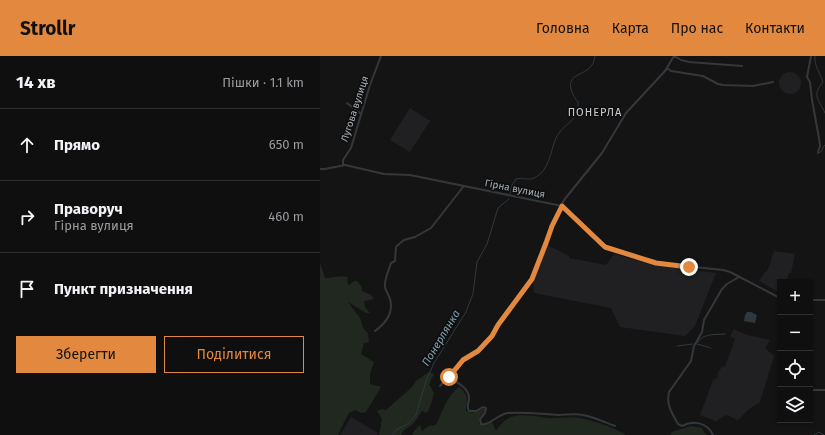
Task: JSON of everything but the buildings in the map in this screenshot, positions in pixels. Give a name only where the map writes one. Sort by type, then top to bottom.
[{"type":"street","name":"Лугова вулиця","points":[[342,165],[343,160],[351,148],[370,85],[381,56]]},
{"type":"street","points":[[440,386],[463,360],[478,351],[492,336],[498,325],[529,284],[564,200],[602,152],[626,113],[646,93],[667,68],[674,56],[689,62],[742,66]]},
{"type":"street","points":[[811,56],[807,77],[810,82],[819,138],[820,146],[818,152]]},
{"type":"street","points":[[667,68],[671,71],[703,76],[720,85],[753,86],[773,82]]},
{"type":"street","points":[[347,103],[361,113]]},
{"type":"street","name":"Гірна вулиця","points":[[320,169],[342,165],[380,174],[410,175],[562,206]]},
{"type":"street","points":[[375,331],[384,324],[390,315],[392,306],[385,283],[391,263],[394,261],[398,244],[431,228],[464,187]]},
{"type":"street","points":[[562,206],[607,248],[656,263],[723,270],[730,272],[777,296]]},
{"type":"street","points":[[712,435],[708,428],[702,424],[690,422],[682,426],[678,424],[675,416],[670,411],[668,403],[669,392],[691,361],[694,346],[702,332],[704,320],[722,289],[727,284],[739,277]]},
{"type":"street","points":[[813,300],[825,300]]},
{"type":"street","points":[[449,377],[466,390],[468,394],[467,408],[469,411],[476,411],[483,407],[486,408],[480,419],[481,424],[483,425],[486,425],[495,418],[504,414],[534,413],[556,415],[579,414],[598,419],[615,426]]},
{"type":"street","points":[[811,387],[813,390],[825,390]]},
{"type":"shaded area","points":[[786,72],[794,72],[801,79],[801,87],[794,94],[786,94],[779,87],[779,79]]},
{"type":"shaded area","points":[[410,108],[430,121],[410,152],[390,140]]},
{"type":"shaded area","points":[[547,245],[569,256],[569,258],[606,265],[614,254],[654,265],[716,273],[695,326],[685,336],[620,327],[611,308],[534,293],[533,278]]},
{"type":"shaded area","points":[[774,251],[795,254],[791,273],[789,273],[787,279],[777,279],[777,291],[759,281],[767,271],[771,263],[770,262]]},
{"type":"shaded area","points":[[320,263],[325,278],[342,276],[348,277],[347,282],[349,285],[354,281],[357,281],[361,286],[362,291],[371,295],[374,299],[364,301],[365,307],[370,313],[366,313],[348,302],[360,318],[363,328],[368,333],[369,342],[364,343],[361,354],[374,362],[370,374],[370,384],[381,387],[366,412],[361,413],[355,410],[349,413],[338,435],[320,435]]},
{"type":"shaded area","points":[[747,312],[757,315],[755,323],[744,321]]},
{"type":"shaded area","points":[[734,329],[747,335],[770,340],[765,348],[774,356],[760,402],[749,409],[738,420],[726,415],[717,422],[700,415],[713,380],[717,378],[718,372],[723,366],[725,367],[735,339],[730,336]]},
{"type":"shaded area","points":[[429,372],[434,374],[429,384],[434,393],[427,413],[422,411],[414,423],[403,431],[401,435],[379,435],[382,419],[377,411],[382,409],[386,410],[412,387],[416,381]]},
{"type":"shaded area","points":[[459,387],[467,398],[466,411],[472,413],[484,408],[485,410],[479,418],[479,423],[486,426],[492,422],[496,431],[502,423],[509,418],[525,415],[548,418],[575,417],[597,422],[626,435],[412,435],[420,425],[422,431],[437,423],[448,399]]},
{"type":"shaded area","points":[[351,417],[378,433],[377,435],[340,435]]},
{"type":"shaded area","points":[[691,426],[702,428],[706,435],[670,435],[672,432]]},
{"type":"waterway","name":"Понерлянка","points":[[510,194],[511,187],[516,179],[534,178],[539,175],[546,166],[556,138],[574,118],[578,108],[578,102],[571,89],[571,82],[576,76],[590,67],[595,56]]},
{"type":"waterway","points":[[815,56],[816,66],[823,82],[817,91],[817,98],[825,113]]},
{"type":"waterway","points":[[817,154],[822,151],[825,145]]},
{"type":"waterway","name":"Понерлянка","points":[[392,435],[396,430],[409,423],[416,415],[426,381],[434,363],[466,312],[473,294],[477,262],[487,244],[498,208],[509,199]]},
{"type":"waterway","points":[[697,343],[706,336],[725,334]]},
{"type":"waterway","points":[[677,346],[693,344]]},
{"type":"waterway","points":[[697,344],[711,348]]},
{"type":"waterway","points":[[814,435],[819,432],[824,435]]},
{"type":"district","name":"ПОНЕРЛА","points":[[595,112]]},
{"type":"route","points":[[449,377],[463,360],[478,351],[492,336],[504,316],[532,279],[549,233],[562,206],[605,247],[656,263],[689,267]]}]
